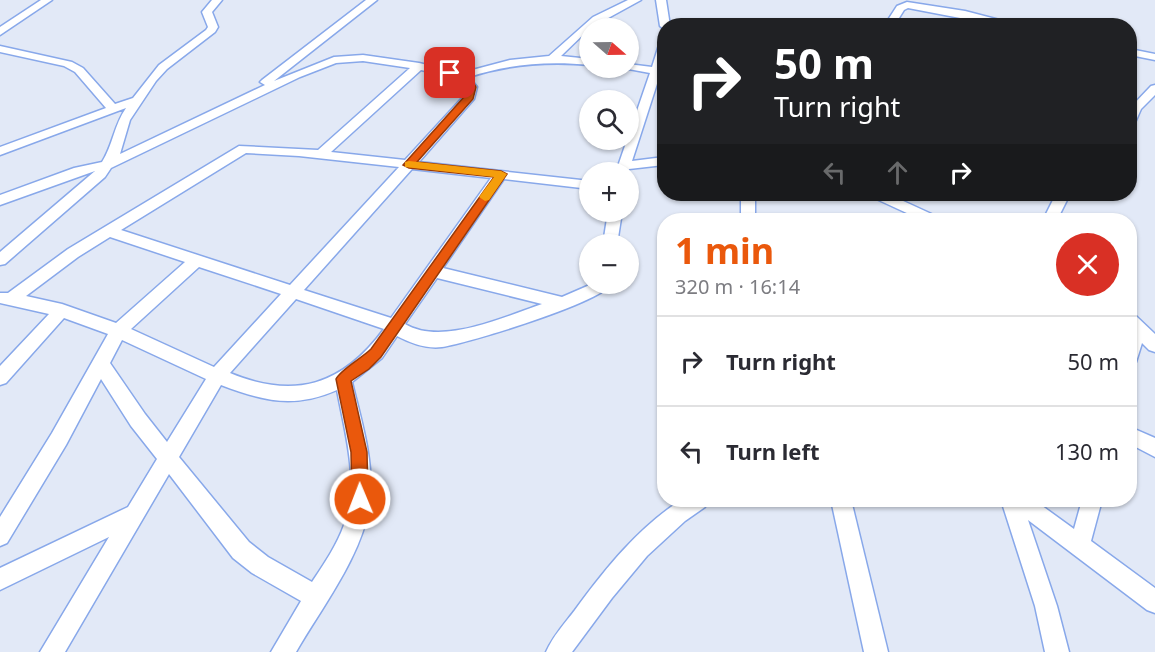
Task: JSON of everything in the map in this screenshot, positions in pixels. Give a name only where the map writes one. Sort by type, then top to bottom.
[{"type":"street","points":[[0,32],[47,0]]},
{"type":"street","points":[[0,260],[86,187],[109,164],[115,152],[120,131],[135,101],[163,67],[210,32],[213,27],[207,12],[217,0]]},
{"type":"street","points":[[240,102],[372,0]]},
{"type":"street","points":[[553,58],[597,19],[636,0]]},
{"type":"street","points":[[661,0],[664,18]]},
{"type":"street","points":[[894,18],[900,8],[907,5],[983,18]]},
{"type":"street","points":[[0,49],[68,64],[79,70],[113,109]]},
{"type":"street","points":[[1137,53],[1155,57]]},
{"type":"street","points":[[0,200],[56,178],[109,164],[315,66],[334,60],[363,58],[419,66],[462,76],[502,63],[553,58],[579,61]]},
{"type":"street","points":[[321,154],[419,66]]},
{"type":"street","points":[[626,162],[656,71],[639,69]]},
{"type":"street","points":[[52,652],[218,375],[468,99],[471,87],[462,76]]},
{"type":"street","points":[[1137,107],[1155,88]]},
{"type":"street","points":[[0,151],[135,101]]},
{"type":"street","points":[[5,298],[108,231],[244,149],[321,154],[579,184]]},
{"type":"street","points":[[639,166],[657,162]]},
{"type":"street","points":[[5,298],[62,310],[118,331],[261,392],[292,395],[318,390],[343,379],[364,365],[376,353],[501,174]]},
{"type":"street","points":[[892,201],[918,213]]},
{"type":"street","points":[[108,231],[395,326],[408,335],[424,339],[442,340],[510,321],[587,294]]},
{"type":"street","points":[[0,536],[118,331],[196,261]]},
{"type":"street","points":[[433,271],[563,303]]},
{"type":"street","points":[[0,378],[62,310]]},
{"type":"street","points":[[1137,328],[1155,345]]},
{"type":"street","points":[[101,364],[169,460],[241,550],[260,565],[315,596]]},
{"type":"street","points":[[283,652],[342,554],[355,524],[360,499],[359,452],[343,379]]},
{"type":"street","points":[[1137,439],[1155,448]]},
{"type":"street","points":[[558,652],[603,590],[649,539],[689,507]]},
{"type":"street","points":[[843,507],[876,652]]},
{"type":"street","points":[[1013,507],[1046,606],[1057,652]]},
{"type":"street","points":[[1027,507],[1155,602]]},
{"type":"street","points":[[1079,546],[1090,507]]},
{"type":"street","points":[[0,579],[135,513]]},
{"type":"slow traffic","points":[[409,165],[501,174],[485,197]]},
{"type":"route","points":[[360,499],[359,452],[343,379],[364,365],[376,353],[501,174],[409,165],[468,99],[471,87],[468,81],[462,76],[450,73]]}]
